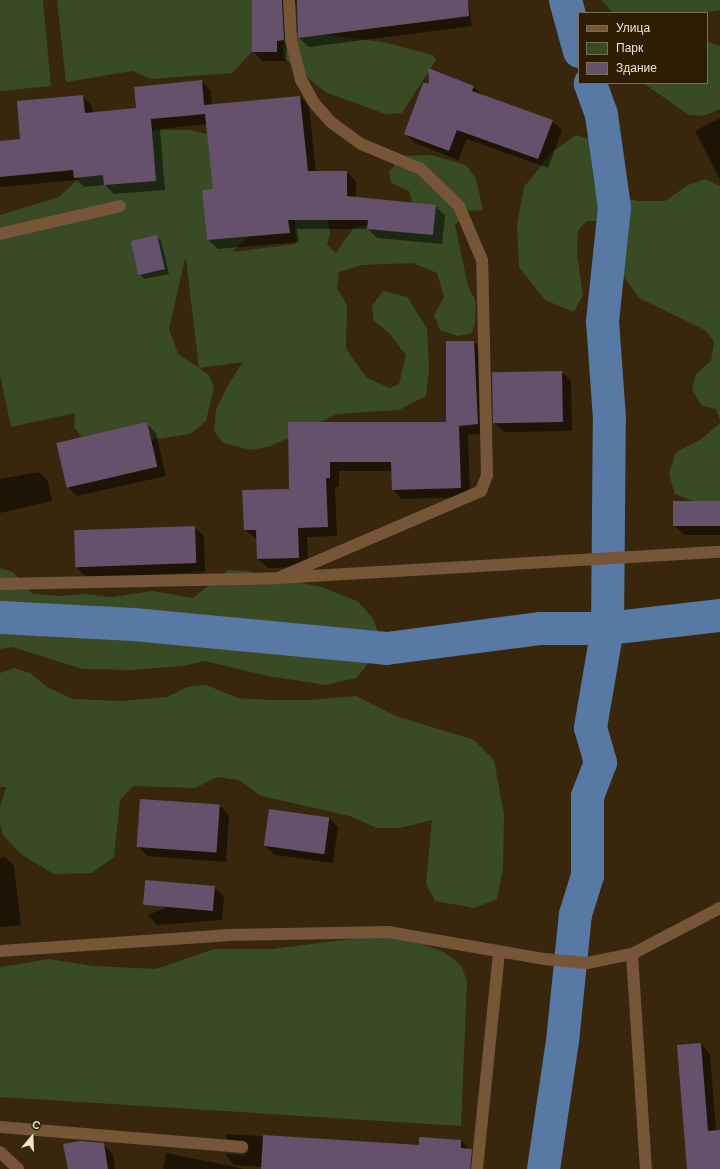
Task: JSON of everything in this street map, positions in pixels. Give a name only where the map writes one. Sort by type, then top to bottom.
[{"type":"street","points":[[278,578],[481,491],[487,474],[482,260],[459,206],[421,169],[361,144],[331,122],[314,103],[301,80],[291,40],[289,0]]},
{"type":"street","points":[[0,234],[120,206]]},
{"type":"street","points":[[0,584],[278,578],[590,560],[614,560],[720,552]]},
{"type":"street","points":[[0,951],[226,935],[388,932],[499,952],[544,959],[587,963],[632,954],[720,908]]},
{"type":"street","points":[[477,1169],[499,952]]},
{"type":"street","points":[[632,954],[646,1169]]},
{"type":"street","points":[[0,1127],[242,1146]]},
{"type":"street","points":[[0,1152],[18,1169]]},
{"type":"green space","points":[[0,0],[43,0],[51,86],[0,91]]},
{"type":"green space","points":[[57,0],[252,0],[252,52],[232,73],[151,79],[132,71],[66,82]]},
{"type":"green space","points":[[601,0],[720,0],[720,10],[706,12],[612,12]]},
{"type":"green space","points":[[301,32],[383,42],[433,55],[436,60],[402,113],[385,114],[325,92],[283,57],[284,39]]},
{"type":"green space","points":[[708,42],[720,46],[720,109],[703,116],[689,115],[644,84],[708,84]]},
{"type":"green space","points":[[155,130],[190,130],[282,152],[268,219],[232,252],[296,244],[295,212],[326,209],[330,234],[327,244],[336,253],[354,227],[400,222],[415,211],[409,191],[391,183],[389,172],[403,156],[431,155],[466,165],[476,179],[483,210],[468,211],[455,225],[468,286],[476,302],[475,323],[472,333],[457,336],[440,330],[434,315],[444,297],[437,273],[413,263],[362,265],[339,272],[337,288],[347,305],[346,349],[366,377],[389,388],[399,384],[406,355],[389,333],[374,321],[372,306],[383,291],[407,297],[427,328],[429,369],[426,396],[399,410],[337,414],[271,446],[251,450],[223,443],[214,431],[216,410],[228,385],[243,362],[199,368],[209,375],[214,387],[206,421],[191,434],[111,445],[87,444],[74,427],[75,413],[11,427],[0,375],[0,215],[59,197],[106,153]],"holes":[[[186,259],[199,368],[178,354],[169,329]]]},
{"type":"green space","points":[[576,135],[589,139],[594,185],[602,192],[638,201],[665,201],[688,185],[705,179],[720,186],[720,420],[716,409],[702,406],[692,390],[696,374],[711,361],[714,342],[705,330],[639,298],[620,271],[619,237],[603,221],[587,221],[578,230],[577,254],[583,295],[574,312],[545,300],[519,267],[517,224],[524,187],[552,152]]},
{"type":"green space","points":[[720,423],[720,513],[675,494],[669,474],[676,452],[700,440]]},
{"type":"green space","points":[[0,568],[13,572],[33,594],[61,596],[85,594],[111,597],[153,591],[193,598],[228,570],[245,571],[321,587],[357,601],[372,617],[380,636],[365,668],[356,678],[326,685],[268,676],[205,661],[183,666],[131,670],[83,669],[12,647],[0,649]]},
{"type":"green space","points":[[14,668],[30,673],[47,687],[73,699],[122,701],[167,697],[187,687],[206,685],[238,698],[311,700],[356,696],[396,716],[474,740],[494,760],[504,815],[503,868],[497,899],[474,908],[435,901],[426,884],[432,820],[400,828],[377,828],[350,816],[261,796],[239,780],[217,777],[195,788],[133,786],[120,800],[114,857],[92,873],[54,874],[22,855],[3,835],[0,824],[0,807],[6,787],[0,787],[0,673]]},
{"type":"green space","points":[[375,936],[416,942],[444,952],[461,965],[467,981],[461,1126],[0,1097],[0,967],[49,959],[94,966],[156,969],[214,949],[272,949]]},
{"type":"building","points":[[252,0],[282,0],[284,40],[277,41],[277,52],[252,52]]},
{"type":"building","points":[[297,0],[468,0],[469,16],[298,38]]},
{"type":"building","points":[[428,68],[474,86],[472,91],[553,120],[538,159],[457,130],[449,151],[404,134],[423,83],[429,83]]},
{"type":"building","points":[[202,80],[204,105],[300,96],[308,171],[347,171],[347,196],[436,205],[433,235],[367,229],[368,220],[288,220],[290,233],[207,240],[202,190],[213,189],[205,114],[151,119],[156,181],[104,185],[103,175],[74,178],[73,170],[0,177],[0,141],[20,139],[17,101],[83,95],[85,113],[136,108],[134,87]]},
{"type":"building","points":[[157,235],[165,269],[139,275],[131,241]]},
{"type":"building","points":[[446,341],[474,341],[478,424],[459,426],[461,488],[392,490],[391,462],[330,462],[330,478],[326,478],[328,527],[298,528],[299,558],[257,559],[256,530],[244,530],[242,490],[289,489],[288,422],[446,422]]},
{"type":"building","points":[[562,371],[563,422],[493,423],[492,372]]},
{"type":"building","points":[[147,422],[157,467],[67,488],[56,443]]},
{"type":"building","points":[[673,501],[720,501],[720,526],[673,526]]},
{"type":"building","points":[[195,526],[196,563],[75,567],[74,530]]},
{"type":"building","points":[[140,799],[220,805],[216,852],[137,847]]},
{"type":"building","points":[[269,809],[329,817],[324,854],[264,846]]},
{"type":"building","points":[[145,880],[215,886],[213,911],[143,905]]},
{"type":"building","points":[[701,1043],[708,1131],[720,1130],[720,1169],[687,1169],[677,1045]]},
{"type":"building","points":[[263,1135],[419,1145],[419,1137],[461,1140],[461,1148],[472,1149],[470,1169],[261,1169]]},
{"type":"building","points":[[80,1141],[104,1143],[108,1169],[68,1169],[63,1144]]},
{"type":"waterway","points":[[565,0],[578,47]]},
{"type":"waterway","points":[[543,1169],[562,1041],[575,914],[587,875],[587,796],[600,762],[590,727],[607,628],[609,418],[602,321],[614,207],[601,114],[590,84]]},
{"type":"waterway","points":[[0,617],[133,624],[386,648],[541,628],[607,628],[720,615]]}]
